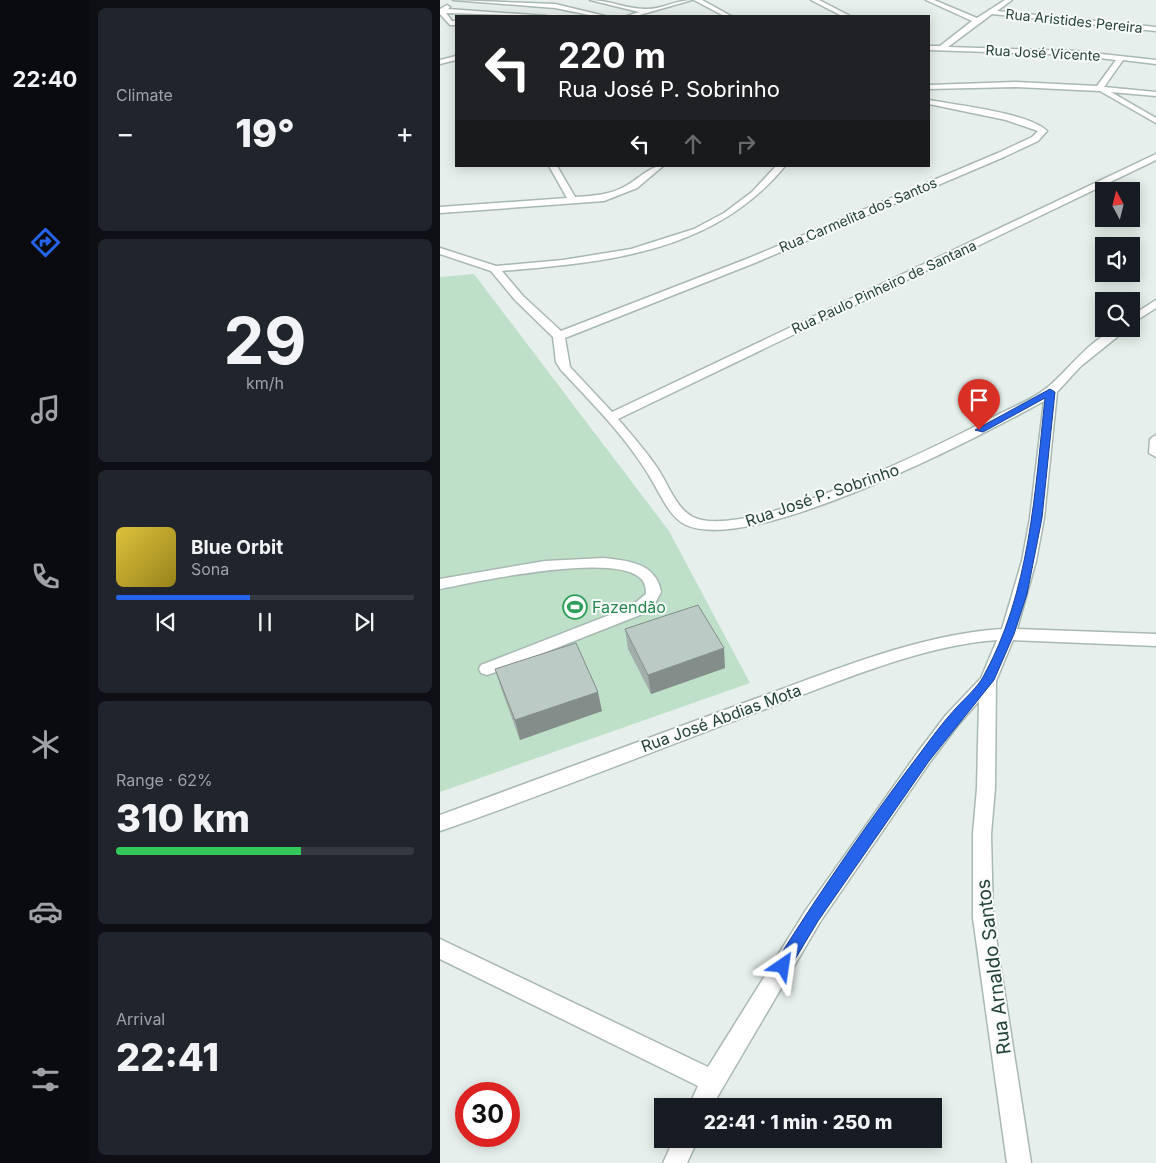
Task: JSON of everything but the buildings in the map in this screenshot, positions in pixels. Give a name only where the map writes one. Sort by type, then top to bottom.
[{"type":"street","points":[[441,11],[456,0],[555,6],[597,15]]},
{"type":"street","points":[[543,15],[562,0]]},
{"type":"street","points":[[593,0],[648,11]]},
{"type":"street","points":[[634,15],[689,0]]},
{"type":"street","points":[[697,0],[726,15]]},
{"type":"street","points":[[814,0],[845,15]]},
{"type":"street","points":[[929,0],[977,21]]},
{"type":"street","points":[[942,49],[977,21],[1009,0]]},
{"type":"street","points":[[441,11],[522,15]]},
{"type":"street","points":[[441,11],[450,23],[455,23]]},
{"type":"street","name":"Rua Aristides Pereira","points":[[993,12],[1156,29]]},
{"type":"street","name":"Rua José Vicente","points":[[930,48],[1074,53],[1156,62]]},
{"type":"street","points":[[440,62],[455,58]]},
{"type":"street","points":[[1100,87],[1121,58]]},
{"type":"street","points":[[930,87],[1037,83],[1100,87],[1156,94]]},
{"type":"street","points":[[1100,87],[1156,121]]},
{"type":"street","name":"Rua Carmelita dos Santos","points":[[559,336],[753,260],[1035,139],[1043,131],[1039,127],[1023,122],[930,102]]},
{"type":"street","name":"Rua Paulo Pinheiro de Santana","points":[[611,417],[1156,157]]},
{"type":"street","points":[[554,167],[573,201]]},
{"type":"street","points":[[440,210],[604,198],[627,191],[648,177],[657,167]]},
{"type":"street","points":[[440,252],[495,269],[604,259],[664,242],[726,215],[755,194],[780,167]]},
{"type":"street","points":[[495,269],[519,298],[559,336]]},
{"type":"street","points":[[1140,315],[1156,303]]},
{"type":"street","name":"Rua José P. Sobrinho","points":[[559,336],[562,362],[566,368],[611,417],[652,470],[682,516],[697,525],[721,527],[735,526],[798,507],[876,480],[950,445],[1050,392],[1078,363],[1112,337]]},
{"type":"street","points":[[704,1098],[712,1080],[813,916],[952,720],[988,680],[1008,634],[1021,594],[1035,527],[1050,392]]},
{"type":"street","points":[[1156,439],[1156,454]]},
{"type":"street","points":[[440,584],[527,568],[608,563],[627,565],[644,572],[654,586],[654,595],[648,603],[635,611],[487,669]]},
{"type":"street","name":"Rua José Abdias Mota","points":[[440,823],[830,678],[929,646],[975,636],[1008,634],[1156,640]]},
{"type":"street","name":"Rua Arnaldo Santos","points":[[988,680],[986,788],[982,834],[983,918],[1019,1163]]},
{"type":"street","points":[[440,948],[712,1080]]},
{"type":"street","points":[[675,1163],[682,1148]]},
{"type":"green space","name":"Fazendão","points":[[474,274],[669,531],[750,683],[440,792],[440,277]]},
{"type":"place","name":"Fazendão","points":[[575,607]]},
{"type":"route","points":[[783,966],[813,916],[924,758],[952,720],[988,680],[1008,634],[1021,594],[1037,518],[1050,392],[979,430]]}]
